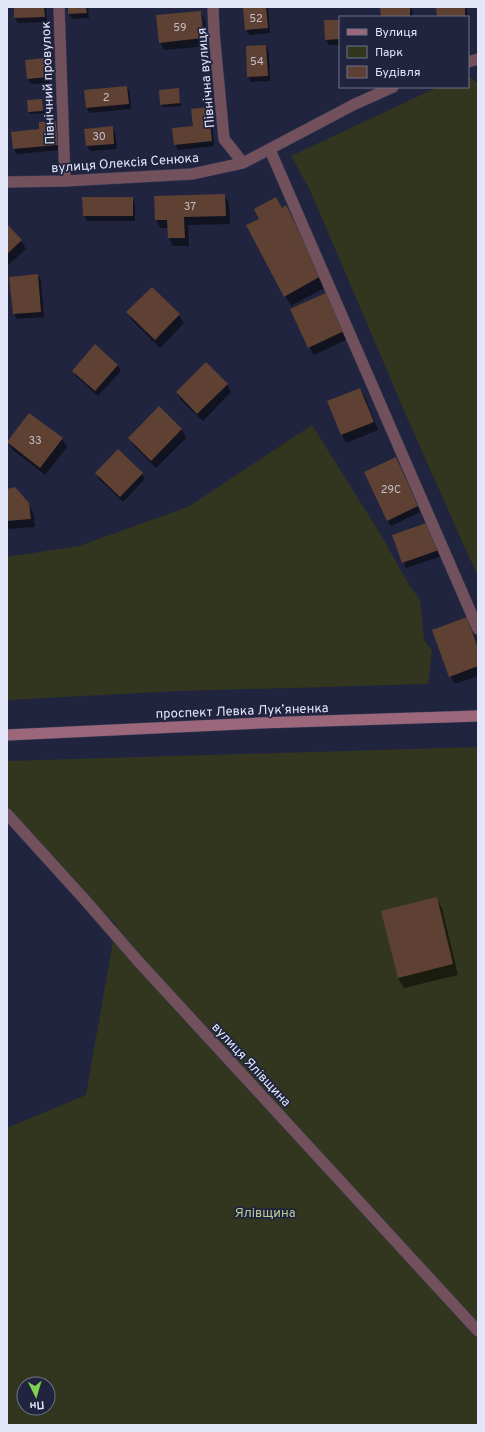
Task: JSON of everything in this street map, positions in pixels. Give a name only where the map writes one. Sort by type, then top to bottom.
[{"type":"main road","name":"проспект Левка Лукʼяненка","points":[[7,735],[259,723],[478,716]]},
{"type":"street","name":"Північний провулок","points":[[59,7],[65,181]]},
{"type":"street","name":"Північна вулиця","points":[[213,7],[224,139],[244,163]]},
{"type":"street","name":"вулиця Олексія Сенюка","points":[[7,182],[65,181],[192,174],[244,163],[353,105],[391,88]]},
{"type":"street","points":[[270,150],[478,628]]},
{"type":"street","name":"вулиця Ялівщина","points":[[7,814],[138,961],[478,1331]]},
{"type":"green space","points":[[469,77],[478,83],[478,577],[406,415],[310,190],[291,156],[436,88],[469,88]]},
{"type":"green space","points":[[312,425],[381,535],[408,583],[420,600],[424,640],[432,651],[428,684],[179,691],[7,700],[7,557],[79,546],[188,507]]},
{"type":"green space","name":"Ялівщина","points":[[478,747],[478,1425],[7,1425],[7,1128],[86,1095],[116,924],[76,886],[7,807],[7,761]]},
{"type":"building","points":[[14,7],[44,7],[45,17],[14,18]]},
{"type":"building","points":[[68,7],[86,7],[87,13],[68,14]]},
{"type":"building","points":[[243,7],[266,7],[268,28],[245,30]]},
{"type":"building","points":[[380,7],[410,7],[410,16],[381,16]]},
{"type":"building","points":[[436,7],[465,7],[465,16],[437,16]]},
{"type":"building","points":[[201,11],[203,38],[159,43],[156,15]]},
{"type":"building","points":[[324,20],[339,20],[339,39],[325,40]]},
{"type":"building","points":[[266,45],[268,76],[247,77],[246,46]]},
{"type":"building","points":[[46,58],[48,77],[27,79],[25,60]]},
{"type":"building","points":[[127,86],[129,104],[86,108],[84,90]]},
{"type":"building","points":[[179,88],[180,103],[160,105],[159,90]]},
{"type":"building","points":[[42,99],[43,111],[28,112],[27,100]]},
{"type":"building","points":[[208,107],[212,141],[174,145],[172,128],[193,126],[191,109]]},
{"type":"building","points":[[56,121],[58,145],[13,149],[11,132],[39,129],[39,122]]},
{"type":"building","points":[[113,126],[114,144],[86,146],[84,129]]},
{"type":"building","points":[[225,194],[226,216],[184,217],[185,238],[168,238],[167,220],[155,220],[154,196]]},
{"type":"building","points":[[82,197],[133,197],[133,216],[83,216]]},
{"type":"building","points":[[276,197],[282,208],[286,205],[321,276],[284,297],[246,225],[259,219],[254,209]]},
{"type":"building","points":[[7,224],[22,240],[7,254]]},
{"type":"building","points":[[38,274],[41,312],[13,314],[9,277]]},
{"type":"building","points":[[152,287],[180,314],[155,340],[126,312]]},
{"type":"building","points":[[328,292],[346,330],[308,348],[290,309]]},
{"type":"building","points":[[95,344],[118,365],[95,391],[72,371]]},
{"type":"building","points":[[206,362],[228,384],[197,414],[176,392]]},
{"type":"building","points":[[360,388],[374,422],[341,435],[327,401]]},
{"type":"building","points":[[159,406],[182,429],[151,461],[128,438]]},
{"type":"building","points":[[29,413],[63,438],[40,468],[7,442]]},
{"type":"building","points":[[118,449],[143,473],[120,497],[95,473]]},
{"type":"building","points":[[396,457],[418,506],[387,521],[364,472]]},
{"type":"building","points":[[15,487],[29,503],[31,519],[7,521],[7,489]]},
{"type":"building","points":[[429,522],[439,550],[402,563],[392,535]]},
{"type":"building","points":[[467,617],[478,648],[478,666],[449,677],[432,630]]},
{"type":"building","points":[[437,897],[453,964],[398,978],[381,911]]}]
